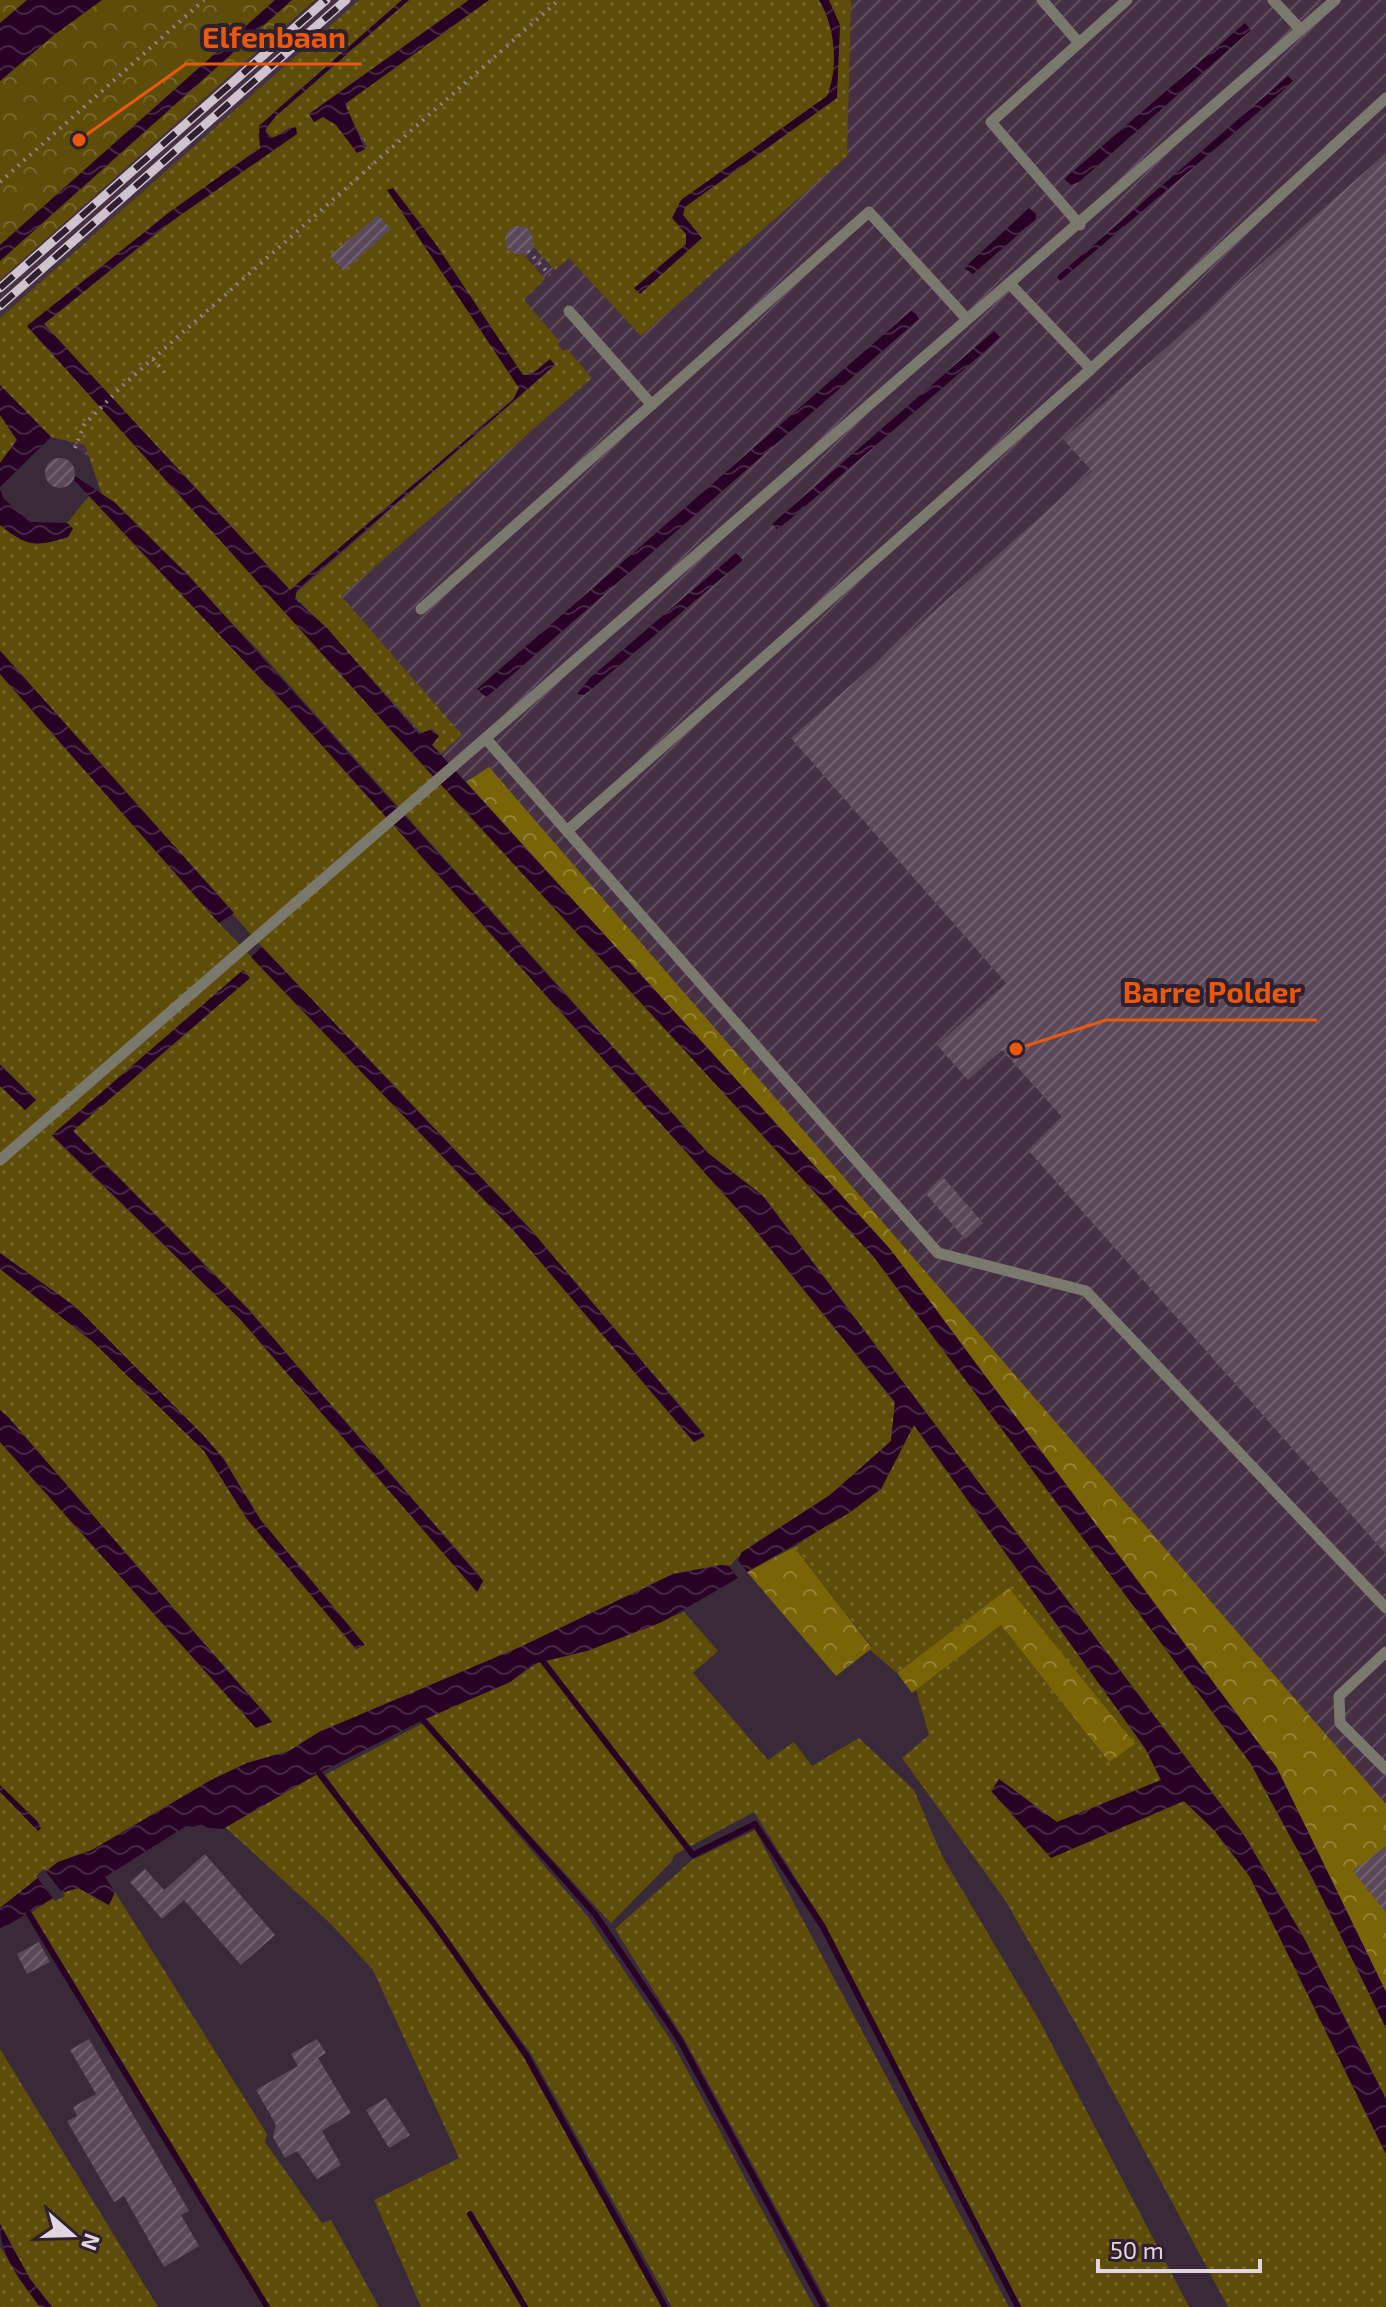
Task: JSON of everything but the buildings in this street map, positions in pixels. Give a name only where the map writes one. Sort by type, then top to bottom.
[{"type":"lane","points":[[1042,0],[1079,43]]},
{"type":"lane","points":[[1080,225],[991,122],[1127,0]]},
{"type":"lane","points":[[1273,0],[1300,29]]},
{"type":"lane","points":[[0,1160],[457,761],[487,740],[966,318],[1080,225],[1335,0]]},
{"type":"lane","points":[[567,831],[1091,369],[1386,98]]},
{"type":"lane","points":[[421,609],[869,212],[966,318]]},
{"type":"lane","points":[[1009,283],[1091,369]]},
{"type":"lane","points":[[569,311],[652,405]]},
{"type":"lane","points":[[487,740],[938,1253],[1086,1291],[1386,1608]]},
{"type":"lane","points":[[1386,1652],[1339,1696],[1340,1723],[1386,1769]]},
{"type":"path","points":[[0,182],[204,0]]},
{"type":"path","points":[[75,448],[93,415],[121,387],[559,0]]},
{"type":"path","points":[[528,251],[550,275]]},
{"type":"path","points":[[153,359],[164,372]]},
{"type":"shaded area","points":[[316,0],[359,0],[0,318],[0,279]]},
{"type":"shaded area","points":[[436,0],[1386,0],[1386,1992],[1345,1912],[154,506],[22,407],[27,401],[1,370],[319,136]]},
{"type":"green space","points":[[0,0],[315,0],[0,280]]},
{"type":"green space","points":[[359,0],[402,0],[273,113],[258,134],[261,148],[171,211],[27,326],[873,1256],[918,1313],[1251,1764],[1312,1877],[1386,2028],[1386,2099],[1305,1940],[1244,1835],[763,1196],[708,1153],[258,650],[114,502],[103,498],[85,445],[51,437],[0,385],[0,318]]},
{"type":"green space","points":[[409,0],[469,0],[309,114],[314,122],[323,117],[334,123],[361,152],[367,146],[345,110],[347,102],[489,0],[851,0],[847,156],[641,336],[569,258],[555,270],[533,246],[523,254],[545,279],[524,300],[560,342],[558,344],[563,351],[567,349],[592,378],[341,596],[462,735],[441,754],[294,595],[555,365],[523,375],[416,219],[421,241],[513,375],[519,388],[517,395],[290,590],[43,324],[291,127],[273,138],[266,132],[276,116]]},
{"type":"green space","points":[[0,415],[17,440],[0,463]]},
{"type":"green space","points":[[89,496],[293,713],[748,1221],[895,1403],[891,1441],[883,1449],[830,1495],[743,1552],[729,1566],[721,1565],[319,1732],[289,1751],[247,1763],[211,1780],[92,1850],[58,1862],[0,1908],[0,1442],[255,1727],[272,1721],[0,1410],[0,1086],[25,1110],[36,1100],[0,1064],[0,674],[219,923],[515,1232],[694,1442],[705,1435],[531,1230],[262,947],[0,651],[0,525],[18,538],[39,543],[68,537],[73,529],[67,523]],"holes":[[[250,978],[72,1130],[248,1309],[483,1580],[478,1592],[240,1319],[52,1136]]]},
{"type":"green space","points":[[489,767],[1386,1804],[1386,1992],[1277,1768],[890,1249],[466,782]]},
{"type":"green space","points":[[913,1424],[1145,1748],[1162,1780],[1214,1830],[1250,1877],[1386,2154],[1386,2307],[1228,2307],[1089,2047],[1005,1900],[902,1758],[929,1735],[916,1690],[1001,1625],[1109,1762],[1134,1744],[1009,1589],[897,1673],[870,1650],[872,1647],[794,1547],[881,1489]]},
{"type":"green space","points":[[794,1547],[872,1648],[836,1676],[747,1572]]},
{"type":"green space","points":[[1009,1588],[1135,1744],[1109,1762],[1001,1625],[912,1693],[897,1673]]},
{"type":"green space","points":[[684,1612],[718,1651],[693,1673],[768,1760],[794,1742],[812,1766],[859,1738],[914,1790],[942,1856],[1038,2018],[1189,2307],[1018,2307],[825,1925],[754,1812],[674,1855],[672,1861],[611,1923],[423,1720],[510,1682],[542,1660],[587,1651]]},
{"type":"green space","points":[[423,1723],[588,1917],[672,2042],[814,2307],[672,2307],[530,2052],[325,1775]]},
{"type":"green space","points":[[319,1773],[435,1927],[525,2056],[663,2307],[421,2307],[374,2200],[459,2158],[373,1970],[331,1924],[225,1827]]},
{"type":"green space","points":[[755,1830],[1009,2307],[830,2307],[687,2044],[615,1929],[692,1860]]},
{"type":"green space","points":[[78,1888],[109,1905],[115,1892],[267,2134],[265,2142],[322,2223],[331,2220],[379,2307],[263,2307],[29,1914],[61,1893]]},
{"type":"green space","points":[[0,2049],[158,2307],[52,2307],[30,2279],[0,2224]]},
{"type":"green space","points":[[0,2247],[40,2307],[0,2307]]},
{"type":"water","points":[[27,0],[102,0],[54,35],[0,81],[0,23]]},
{"type":"water","points":[[275,0],[292,0],[0,261],[0,245]]},
{"type":"water","points":[[402,0],[409,0],[276,116],[265,130],[269,138],[292,127],[296,127],[297,134],[162,228],[44,324],[290,590],[513,400],[519,388],[387,190],[393,188],[435,243],[523,375],[531,375],[550,359],[555,365],[297,590],[295,599],[327,628],[419,734],[432,729],[439,736],[432,745],[890,1249],[1277,1768],[1386,1992],[1386,2028],[1312,1877],[1251,1764],[873,1256],[388,727],[27,326],[171,211],[260,148],[259,126]]},
{"type":"water","points":[[469,0],[489,0],[345,104],[365,149],[357,153],[336,125],[323,117],[314,122],[309,114]]},
{"type":"water","points":[[819,0],[829,0],[840,25],[837,98],[685,207],[683,215],[702,238],[640,294],[634,288],[686,244],[686,234],[672,218],[681,200],[827,96],[833,72],[834,47],[829,22]]},
{"type":"water","points":[[1245,23],[1251,30],[1079,182],[1071,185],[1064,179]]},
{"type":"water","points":[[1288,76],[1293,81],[1276,97],[1060,281],[1057,277],[1060,274]]},
{"type":"water","points":[[1029,208],[1036,214],[1036,219],[973,274],[964,268]]},
{"type":"water","points":[[913,309],[919,319],[496,689],[486,697],[477,689]]},
{"type":"water","points":[[994,331],[1000,337],[984,352],[788,521],[777,529],[772,524]]},
{"type":"water","points":[[0,385],[51,437],[0,487],[0,463],[17,440],[0,415]]},
{"type":"water","points":[[75,476],[114,502],[188,575],[708,1153],[763,1196],[1244,1835],[1305,1940],[1386,2099],[1386,2154],[1250,1877],[1214,1830],[1184,1801],[1051,1858],[991,1791],[999,1779],[1057,1822],[1161,1780],[1145,1748],[914,1425],[881,1489],[849,1513],[747,1572],[738,1560],[742,1552],[830,1495],[891,1441],[895,1402],[748,1221],[293,713],[74,480]]},
{"type":"water","points":[[0,487],[3,498],[30,522],[67,523],[73,528],[68,537],[32,543],[0,525]]},
{"type":"water","points":[[736,553],[743,560],[594,687],[584,695],[577,694],[590,678]]},
{"type":"water","points":[[0,651],[234,913],[219,923],[0,674]]},
{"type":"water","points":[[262,947],[531,1230],[705,1436],[694,1442],[515,1232],[251,957]]},
{"type":"water","points":[[243,970],[250,978],[73,1131],[248,1309],[483,1581],[477,1592],[240,1319],[52,1135]]},
{"type":"water","points":[[0,1065],[36,1100],[25,1110],[0,1086]]},
{"type":"water","points":[[0,1253],[76,1307],[203,1435],[223,1458],[260,1519],[365,1645],[356,1649],[247,1519],[204,1451],[93,1342],[0,1269]]},
{"type":"water","points":[[0,1410],[272,1722],[256,1728],[0,1442]]},
{"type":"water","points":[[729,1566],[738,1578],[662,1622],[587,1651],[533,1664],[510,1682],[423,1720],[319,1773],[223,1829],[186,1826],[105,1877],[115,1892],[109,1905],[78,1888],[61,1893],[0,1930],[0,1908],[58,1862],[92,1850],[211,1780],[247,1763],[289,1751],[319,1732],[520,1647],[673,1574]]},
{"type":"water","points":[[0,1785],[37,1821],[41,1828],[38,1831],[0,1792]]},
{"type":"water","points":[[0,2224],[30,2279],[52,2307],[40,2307],[19,2278],[4,2247]]},
{"type":"pier","points":[[44,1869],[65,1896],[55,1901],[36,1876]]},
{"type":"waterway","points":[[542,1660],[693,1855],[755,1824],[823,1927],[1018,2307]]},
{"type":"waterway","points":[[423,1720],[595,1914],[679,2039],[824,2307]]},
{"type":"waterway","points":[[319,1773],[436,1926],[526,2055],[665,2307]]},
{"type":"waterway","points":[[29,1914],[267,2307]]},
{"type":"waterway","points":[[470,2214],[525,2307]]},
{"type":"railway","points":[[0,288],[326,0]]},
{"type":"railway","points":[[0,306],[346,0]]},
{"type":"place","name":"Elfenbaan","points":[[79,140]]},
{"type":"place","name":"Barre Polder","points":[[1016,1049]]}]
